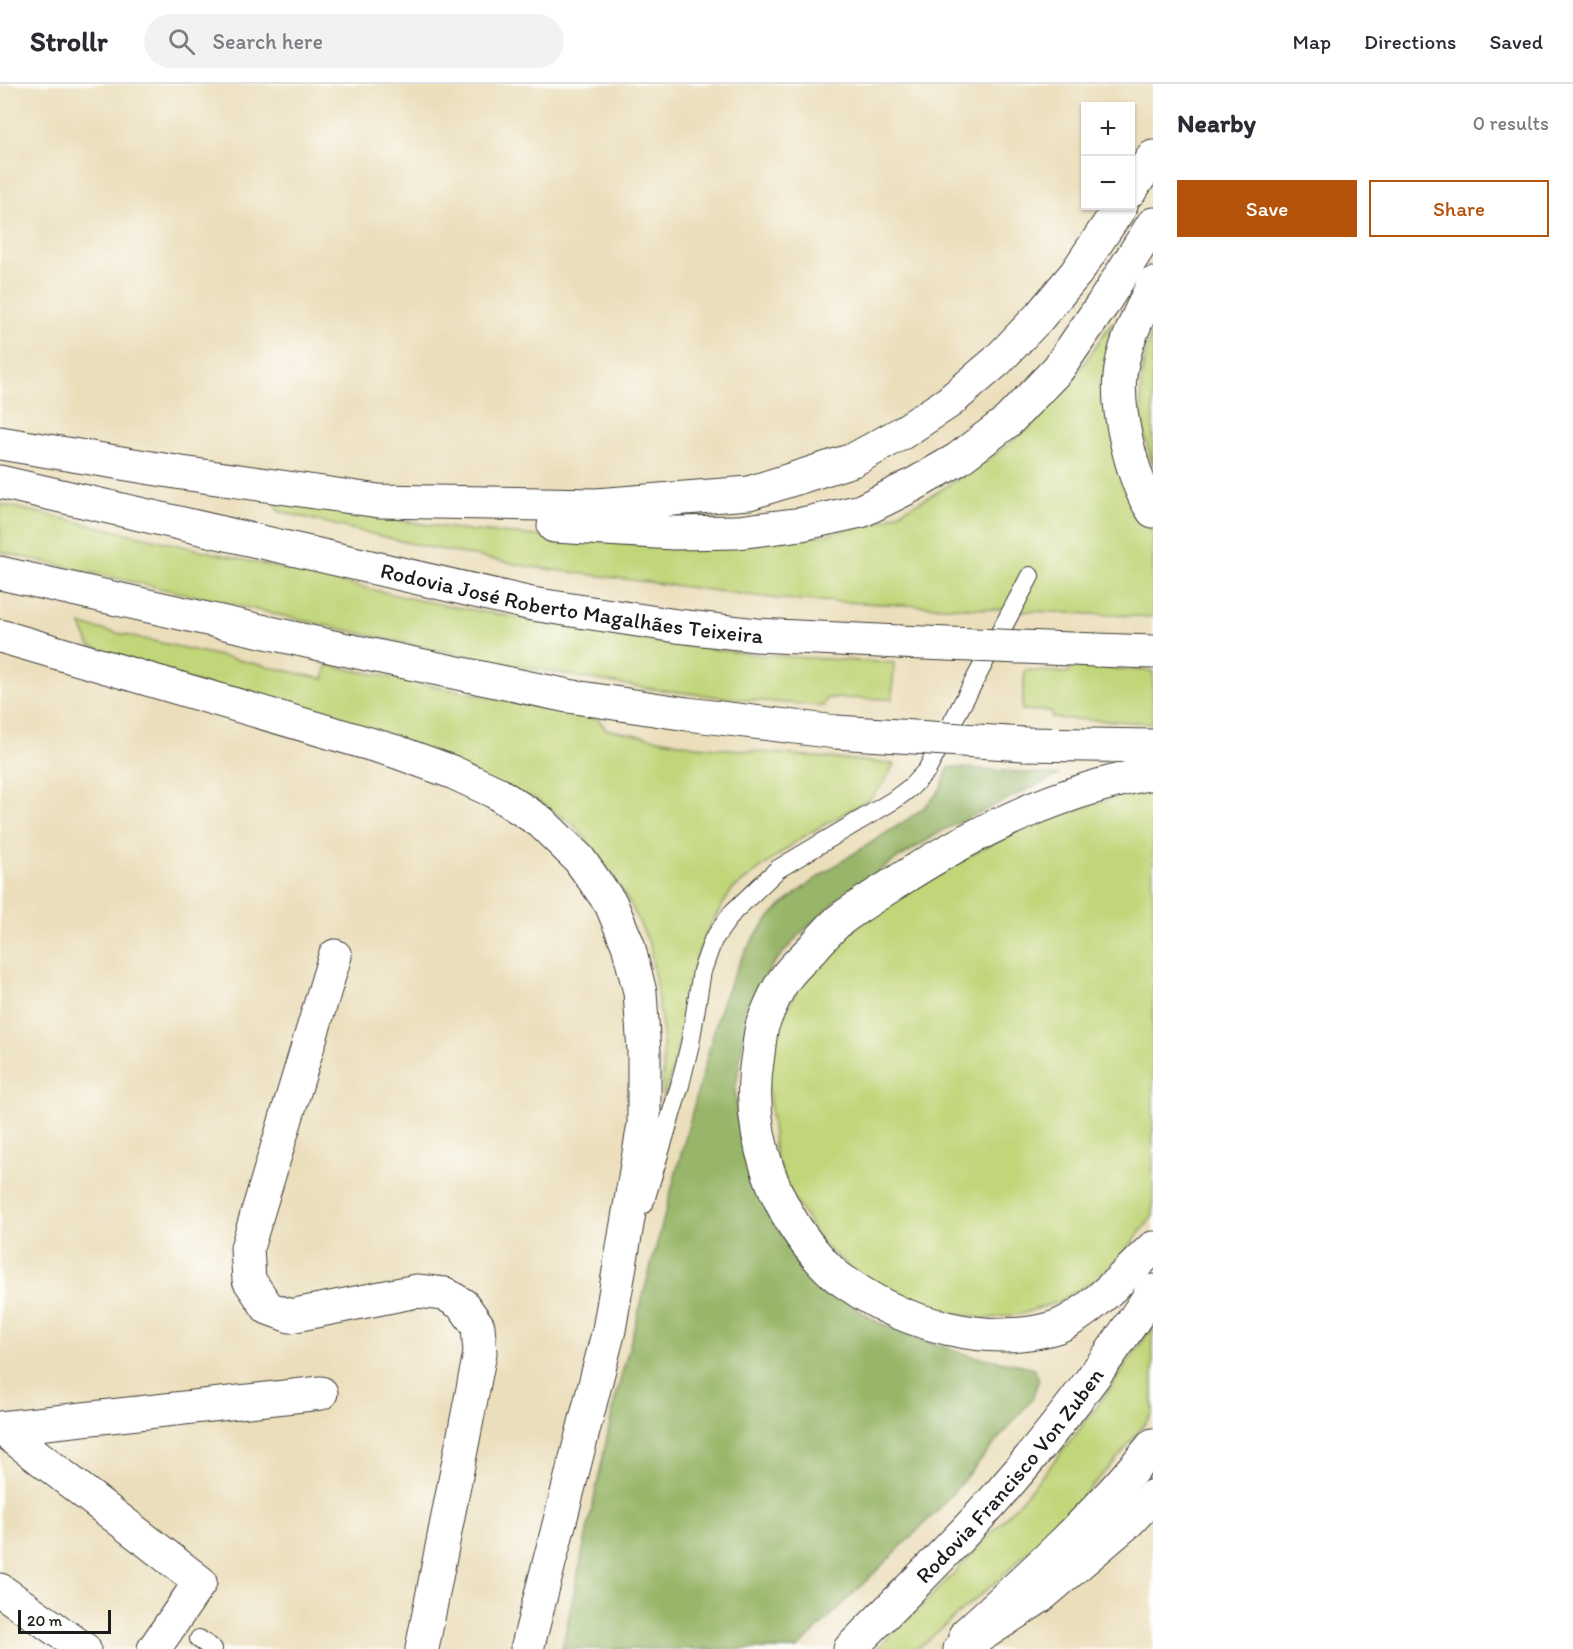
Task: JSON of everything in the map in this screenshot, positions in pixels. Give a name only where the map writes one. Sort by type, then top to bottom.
[{"type":"main road","points":[[1135,185],[1153,157]]},
{"type":"main road","points":[[379,501],[596,505],[698,498],[749,493],[853,460],[902,433],[949,402],[997,362],[1076,273],[1118,210]]},
{"type":"main road","points":[[0,442],[182,473],[521,523],[674,533],[738,532],[802,524],[861,511],[913,486],[958,459],[1008,421],[1058,369],[1153,224]]},
{"type":"main road","points":[[1153,284],[1129,338],[1120,377],[1123,423],[1132,464],[1153,511]]},
{"type":"main road","name":"Rodovia José Roberto Magalhães Teixeira","points":[[0,482],[532,604],[666,624],[756,635],[1153,652]]},
{"type":"main road","points":[[0,573],[568,696],[687,714],[836,732],[1024,744],[1153,746]]},
{"type":"main road","points":[[0,636],[397,752],[452,772],[495,792],[541,822],[579,859],[611,904],[628,945],[640,992],[644,1052],[644,1124],[609,1330],[527,1649]]},
{"type":"main road","points":[[1153,773],[1124,778],[1013,816],[927,862],[838,921],[785,977],[762,1027],[754,1078],[755,1125],[767,1169],[784,1209],[808,1244],[834,1274],[872,1301],[913,1318],[970,1332],[1014,1335],[1056,1328],[1092,1305],[1153,1248]]},
{"type":"main road","points":[[335,956],[247,1248],[249,1280],[268,1308],[290,1316],[417,1291],[445,1294],[463,1305],[478,1326],[480,1353],[423,1649]]},
{"type":"main road","name":"Rodovia Francisco Von Zuben","points":[[850,1649],[1001,1492],[1064,1416],[1153,1291]]},
{"type":"main road","points":[[1,1428],[321,1393]]},
{"type":"main road","points":[[1,1428],[200,1582],[154,1649]]},
{"type":"main road","points":[[949,1649],[1049,1558],[1138,1464],[1153,1445]]},
{"type":"main road","points":[[960,1649],[1041,1596],[1127,1523],[1153,1496]]},
{"type":"main road","points":[[0,1590],[84,1649]]},
{"type":"lane","points":[[609,1330],[680,1085],[690,1044],[702,971],[713,940],[733,912],[778,869],[894,800],[911,787],[927,770],[1030,576]]},
{"type":"green space","points":[[1112,322],[1104,371],[1127,489],[1153,534],[1153,617],[779,599],[531,567],[413,544],[278,511],[275,501],[462,530],[702,549],[824,535],[881,522],[936,493],[986,461],[1031,427],[1070,384]]},
{"type":"green space","points":[[1153,328],[1153,466],[1141,414],[1141,380]]},
{"type":"green space","points":[[0,504],[422,601],[656,642],[759,655],[894,663],[892,699],[827,698],[823,706],[738,699],[645,688],[413,645],[0,552]]},
{"type":"green space","points":[[81,625],[324,679],[327,665],[598,719],[606,729],[695,746],[894,764],[885,781],[871,798],[801,838],[732,890],[710,925],[695,961],[677,1053],[663,1103],[663,1034],[650,945],[630,903],[599,855],[574,825],[535,799],[90,646]]},
{"type":"green space","points":[[1070,666],[1153,671],[1153,723],[1052,718],[1051,711],[1022,710],[1025,670],[1069,673]]},
{"type":"green space","points":[[949,767],[1058,775],[945,829],[889,864],[836,901],[802,932],[773,964],[754,997],[743,1042],[735,1091],[739,1133],[754,1178],[776,1227],[801,1259],[837,1295],[877,1322],[910,1336],[972,1356],[1034,1369],[1039,1379],[1032,1399],[939,1509],[797,1649],[562,1649],[615,1400],[721,1005],[729,985],[749,946],[772,915],[816,878],[929,803],[941,788]]},
{"type":"green space","points":[[1153,790],[1153,1216],[1121,1256],[1094,1281],[1057,1302],[1021,1314],[985,1319],[932,1309],[894,1297],[855,1272],[823,1244],[793,1198],[775,1156],[768,1082],[775,1036],[790,1002],[811,969],[838,941],[919,882],[1030,824],[1127,794]]},
{"type":"green space","points":[[1153,1326],[1153,1413],[1121,1454],[1063,1518],[1000,1578],[917,1649],[877,1649],[961,1566],[1015,1508],[1098,1405]]}]
